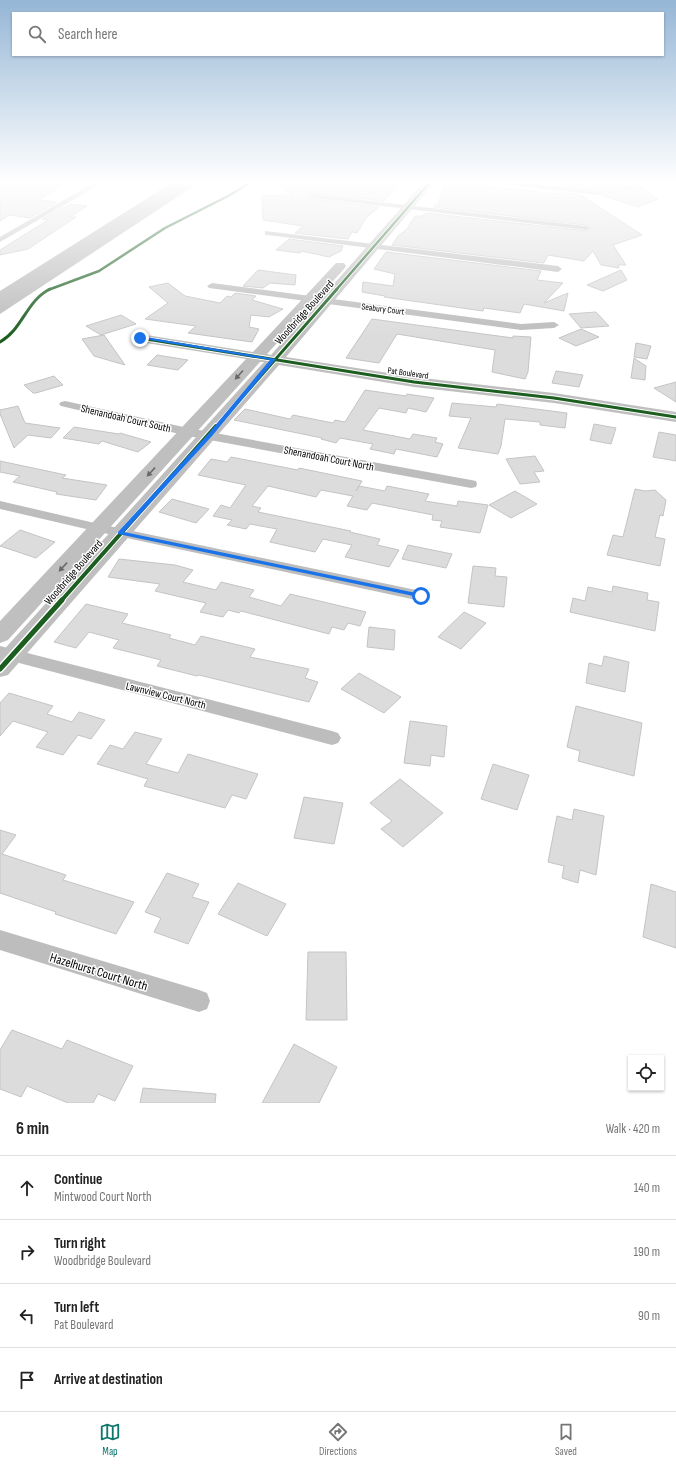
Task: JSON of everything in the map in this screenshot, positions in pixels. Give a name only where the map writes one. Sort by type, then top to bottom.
[{"type":"street","points":[[0,240],[11,233]]},
{"type":"street","points":[[272,233],[558,269]]},
{"type":"street","name":"Woodbridge Boulevard","points":[[0,635],[188,432],[255,357],[310,299],[377,233]]},
{"type":"street","name":"Woodbridge Boulevard","points":[[0,669],[6,654],[210,435],[274,359],[327,301],[367,245]]},
{"type":"street","name":"Seabury Court","points":[[212,286],[521,327],[554,325]]},
{"type":"street","name":"Pat Boulevard","points":[[140,338],[414,382],[554,398],[676,417]]},
{"type":"street","name":"Shenandoah Court South","points":[[65,404],[188,432]]},
{"type":"street","name":"Shenandoah Court North","points":[[188,432],[471,484]]},
{"type":"street","points":[[0,505],[120,533],[421,596]]},
{"type":"street","name":"Lawnview Court North","points":[[6,654],[332,738]]},
{"type":"street","name":"Hazelhurst Court North","points":[[0,940],[199,1001]]},
{"type":"shaded area","points":[[91,233],[122,233],[0,314],[0,291]]},
{"type":"building","points":[[26,233],[51,233],[28,249],[0,255],[0,250]]},
{"type":"building","points":[[299,233],[351,233],[348,239]]},
{"type":"building","points":[[401,233],[640,233],[642,235],[613,245],[626,265],[618,265],[619,268],[601,265],[593,251],[584,261],[548,255],[544,263],[392,245]]},
{"type":"building","points":[[289,239],[343,246],[341,251],[329,257],[301,251],[300,253],[276,250]]},
{"type":"building","points":[[386,252],[541,271],[537,280],[563,283],[544,303],[568,293],[564,311],[524,304],[520,313],[484,308],[483,311],[384,297],[385,296],[362,292],[363,282],[393,286],[395,274],[374,269]]},
{"type":"building","points":[[258,270],[296,275],[295,285],[270,283],[263,288],[243,286]]},
{"type":"building","points":[[621,270],[627,280],[603,291],[587,285]]},
{"type":"building","points":[[168,283],[185,296],[220,303],[227,296],[231,297],[235,293],[256,296],[252,300],[283,309],[269,317],[251,315],[249,327],[259,329],[252,342],[188,333],[196,326],[145,319],[168,303],[149,287]]},
{"type":"building","points":[[596,312],[609,326],[581,328],[569,314]]},
{"type":"building","points":[[121,315],[136,324],[101,335],[86,326]]},
{"type":"building","points":[[372,319],[513,338],[513,336],[531,337],[528,372],[525,379],[492,372],[495,350],[397,334],[379,363],[346,358]]},
{"type":"building","points":[[581,329],[599,337],[576,346],[559,338]]},
{"type":"building","points":[[104,335],[125,365],[94,356],[82,339]]},
{"type":"building","points":[[636,343],[651,346],[647,359],[634,357]]},
{"type":"building","points":[[157,355],[188,360],[178,370],[147,365]]},
{"type":"building","points":[[634,358],[646,366],[645,380],[631,378]]},
{"type":"building","points":[[556,371],[583,375],[579,387],[552,383]]},
{"type":"building","points":[[54,376],[63,385],[33,393],[24,385]]},
{"type":"building","points":[[676,382],[676,402],[654,388]]},
{"type":"building","points":[[365,390],[406,396],[407,394],[434,398],[426,412],[408,408],[406,413],[379,408],[363,430],[410,439],[413,434],[437,438],[435,442],[443,444],[437,457],[396,449],[394,454],[370,449],[373,444],[340,438],[336,443],[321,439],[322,438],[234,420],[245,409],[290,419],[293,415],[333,423],[335,420],[345,422]]},
{"type":"building","points":[[452,403],[496,407],[497,404],[567,413],[565,428],[540,425],[540,422],[505,419],[501,446],[498,454],[458,448],[471,418],[449,416]]},
{"type":"building","points":[[18,406],[25,423],[60,428],[51,438],[28,435],[14,448],[0,414],[0,410]]},
{"type":"building","points":[[594,424],[616,428],[611,444],[590,440]]},
{"type":"building","points":[[74,427],[120,433],[151,442],[138,452],[102,441],[99,444],[63,438]]},
{"type":"building","points":[[659,432],[676,435],[676,461],[653,457]]},
{"type":"building","points":[[535,456],[544,471],[534,472],[540,482],[520,484],[506,459]]},
{"type":"building","points":[[231,457],[298,470],[299,468],[362,481],[359,486],[385,491],[387,486],[429,494],[425,501],[457,506],[458,501],[488,505],[480,533],[440,527],[442,521],[432,520],[433,515],[372,503],[367,510],[347,506],[353,496],[321,490],[316,497],[268,486],[252,506],[261,508],[258,512],[351,531],[350,532],[380,539],[377,545],[399,550],[389,567],[345,557],[352,545],[323,539],[315,552],[270,542],[277,529],[250,524],[246,529],[227,525],[232,520],[213,516],[221,505],[230,508],[246,485],[198,475],[211,459],[227,462]]},
{"type":"building","points":[[0,461],[66,475],[62,478],[107,485],[96,500],[56,494],[57,492],[13,482],[20,476],[0,472]]},
{"type":"building","points":[[635,489],[645,491],[655,490],[666,500],[663,516],[660,515],[655,537],[665,539],[660,566],[607,555],[613,535],[623,537]]},
{"type":"building","points":[[515,491],[537,504],[511,518],[489,505]]},
{"type":"building","points":[[172,499],[209,509],[196,523],[159,512]]},
{"type":"building","points":[[20,530],[55,542],[36,558],[0,546]]},
{"type":"building","points":[[408,545],[452,554],[446,568],[402,559]]},
{"type":"building","points":[[119,559],[175,565],[193,570],[183,582],[216,590],[221,582],[254,590],[249,597],[281,606],[290,594],[366,612],[360,626],[348,623],[344,630],[332,627],[329,634],[241,611],[239,613],[228,610],[223,617],[200,612],[206,603],[155,591],[160,584],[108,577]]},
{"type":"building","points":[[473,566],[496,568],[495,576],[507,577],[504,607],[468,603]]},
{"type":"building","points":[[613,586],[648,593],[647,600],[659,602],[655,631],[570,612],[573,598],[585,601],[588,587],[612,592]]},
{"type":"building","points":[[86,604],[128,614],[122,623],[171,635],[169,638],[195,645],[201,636],[255,649],[250,657],[309,669],[305,678],[318,682],[309,702],[157,666],[161,660],[113,648],[119,640],[89,632],[76,648],[54,642]]},
{"type":"building","points":[[464,612],[486,623],[461,649],[438,637]]},
{"type":"building","points":[[369,627],[395,630],[394,650],[367,647]]},
{"type":"building","points":[[604,656],[629,662],[625,692],[586,683],[589,663],[602,666]]},
{"type":"building","points":[[359,673],[401,697],[384,713],[341,689]]},
{"type":"building","points":[[9,693],[53,706],[47,714],[72,722],[79,712],[105,720],[91,739],[78,735],[63,755],[36,747],[48,732],[13,721],[0,736],[0,703]]},
{"type":"building","points":[[576,706],[642,723],[634,776],[578,761],[580,751],[567,747]]},
{"type":"building","points":[[410,721],[447,726],[444,757],[431,755],[430,766],[404,763]]},
{"type":"building","points":[[135,732],[162,739],[146,764],[178,773],[188,754],[258,774],[246,799],[232,795],[225,808],[144,786],[148,779],[97,764],[110,745],[123,749]]},
{"type":"building","points":[[493,764],[529,775],[517,810],[481,799]]},
{"type":"building","points":[[400,779],[443,813],[403,847],[381,829],[392,821],[370,803]]},
{"type":"building","points":[[304,797],[343,803],[334,844],[294,838]]},
{"type":"building","points":[[574,809],[604,816],[596,875],[580,870],[578,883],[562,878],[564,866],[548,862],[557,816],[572,820]]},
{"type":"building","points":[[0,830],[16,835],[2,854],[66,875],[63,880],[134,902],[116,934],[55,914],[56,912],[0,893]]},
{"type":"building","points":[[167,873],[199,884],[192,897],[209,902],[188,944],[154,932],[161,918],[145,912]]},
{"type":"building","points":[[238,883],[286,904],[267,936],[218,914]]},
{"type":"building","points":[[651,884],[676,892],[676,948],[643,937]]},
{"type":"building","points":[[308,952],[346,952],[347,1020],[306,1020]]},
{"type":"building","points":[[12,1030],[62,1049],[67,1040],[133,1066],[115,1101],[98,1094],[93,1103],[68,1103],[27,1086],[21,1097],[0,1089],[0,1050]]},
{"type":"building","points":[[294,1044],[337,1067],[319,1103],[262,1103]]},
{"type":"building","points":[[143,1088],[216,1094],[215,1103],[140,1103]]},
{"type":"cycle path","points":[[0,342],[13,333],[34,300],[40,295],[61,284],[99,271],[157,233]]},
{"type":"cycle path","points":[[0,669],[385,233]]},
{"type":"cycle path","points":[[140,338],[414,382],[554,398],[676,417]]},
{"type":"route","points":[[140,338],[274,359],[210,435],[120,533],[421,596]]}]
